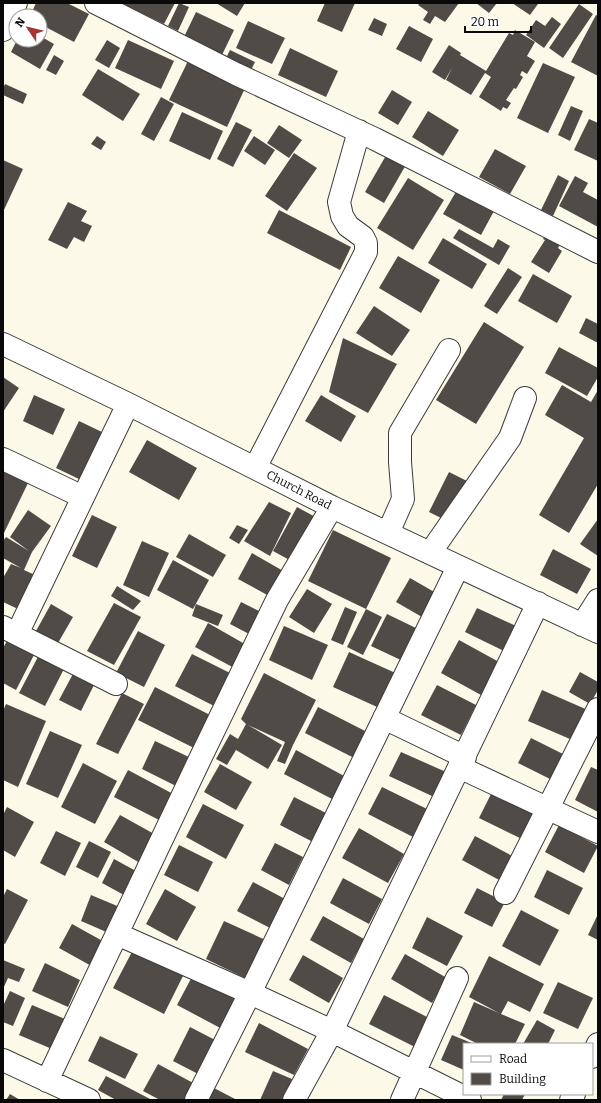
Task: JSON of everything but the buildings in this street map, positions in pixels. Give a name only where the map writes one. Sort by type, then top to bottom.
[{"type":"street","points":[[3,30],[16,3]]},
{"type":"street","points":[[105,5],[236,74],[359,131],[598,252]]},
{"type":"street","points":[[255,468],[366,252],[366,243],[363,237],[348,226],[342,216],[339,202],[359,131]]},
{"type":"street","name":"Church Road","points":[[3,344],[128,404],[332,507],[590,628]]},
{"type":"street","points":[[388,534],[403,499],[400,462],[400,433],[449,350]]},
{"type":"street","points":[[430,553],[510,438],[525,398]]},
{"type":"street","points":[[116,684],[10,631],[83,497],[128,404]]},
{"type":"street","points":[[3,459],[83,497]]},
{"type":"street","points":[[47,1081],[277,600],[332,507]]},
{"type":"street","points":[[196,1100],[458,567]]},
{"type":"street","points":[[590,628],[598,600]]},
{"type":"street","points":[[294,1100],[332,1031],[538,604]]},
{"type":"street","points":[[506,893],[598,709]]},
{"type":"street","points":[[384,718],[548,808],[598,832]]},
{"type":"street","points":[[117,934],[250,992],[470,1100]]},
{"type":"street","points":[[402,1100],[457,978]]},
{"type":"street","points":[[593,1055],[598,1044]]},
{"type":"street","points":[[3,1060],[89,1100]]}]
